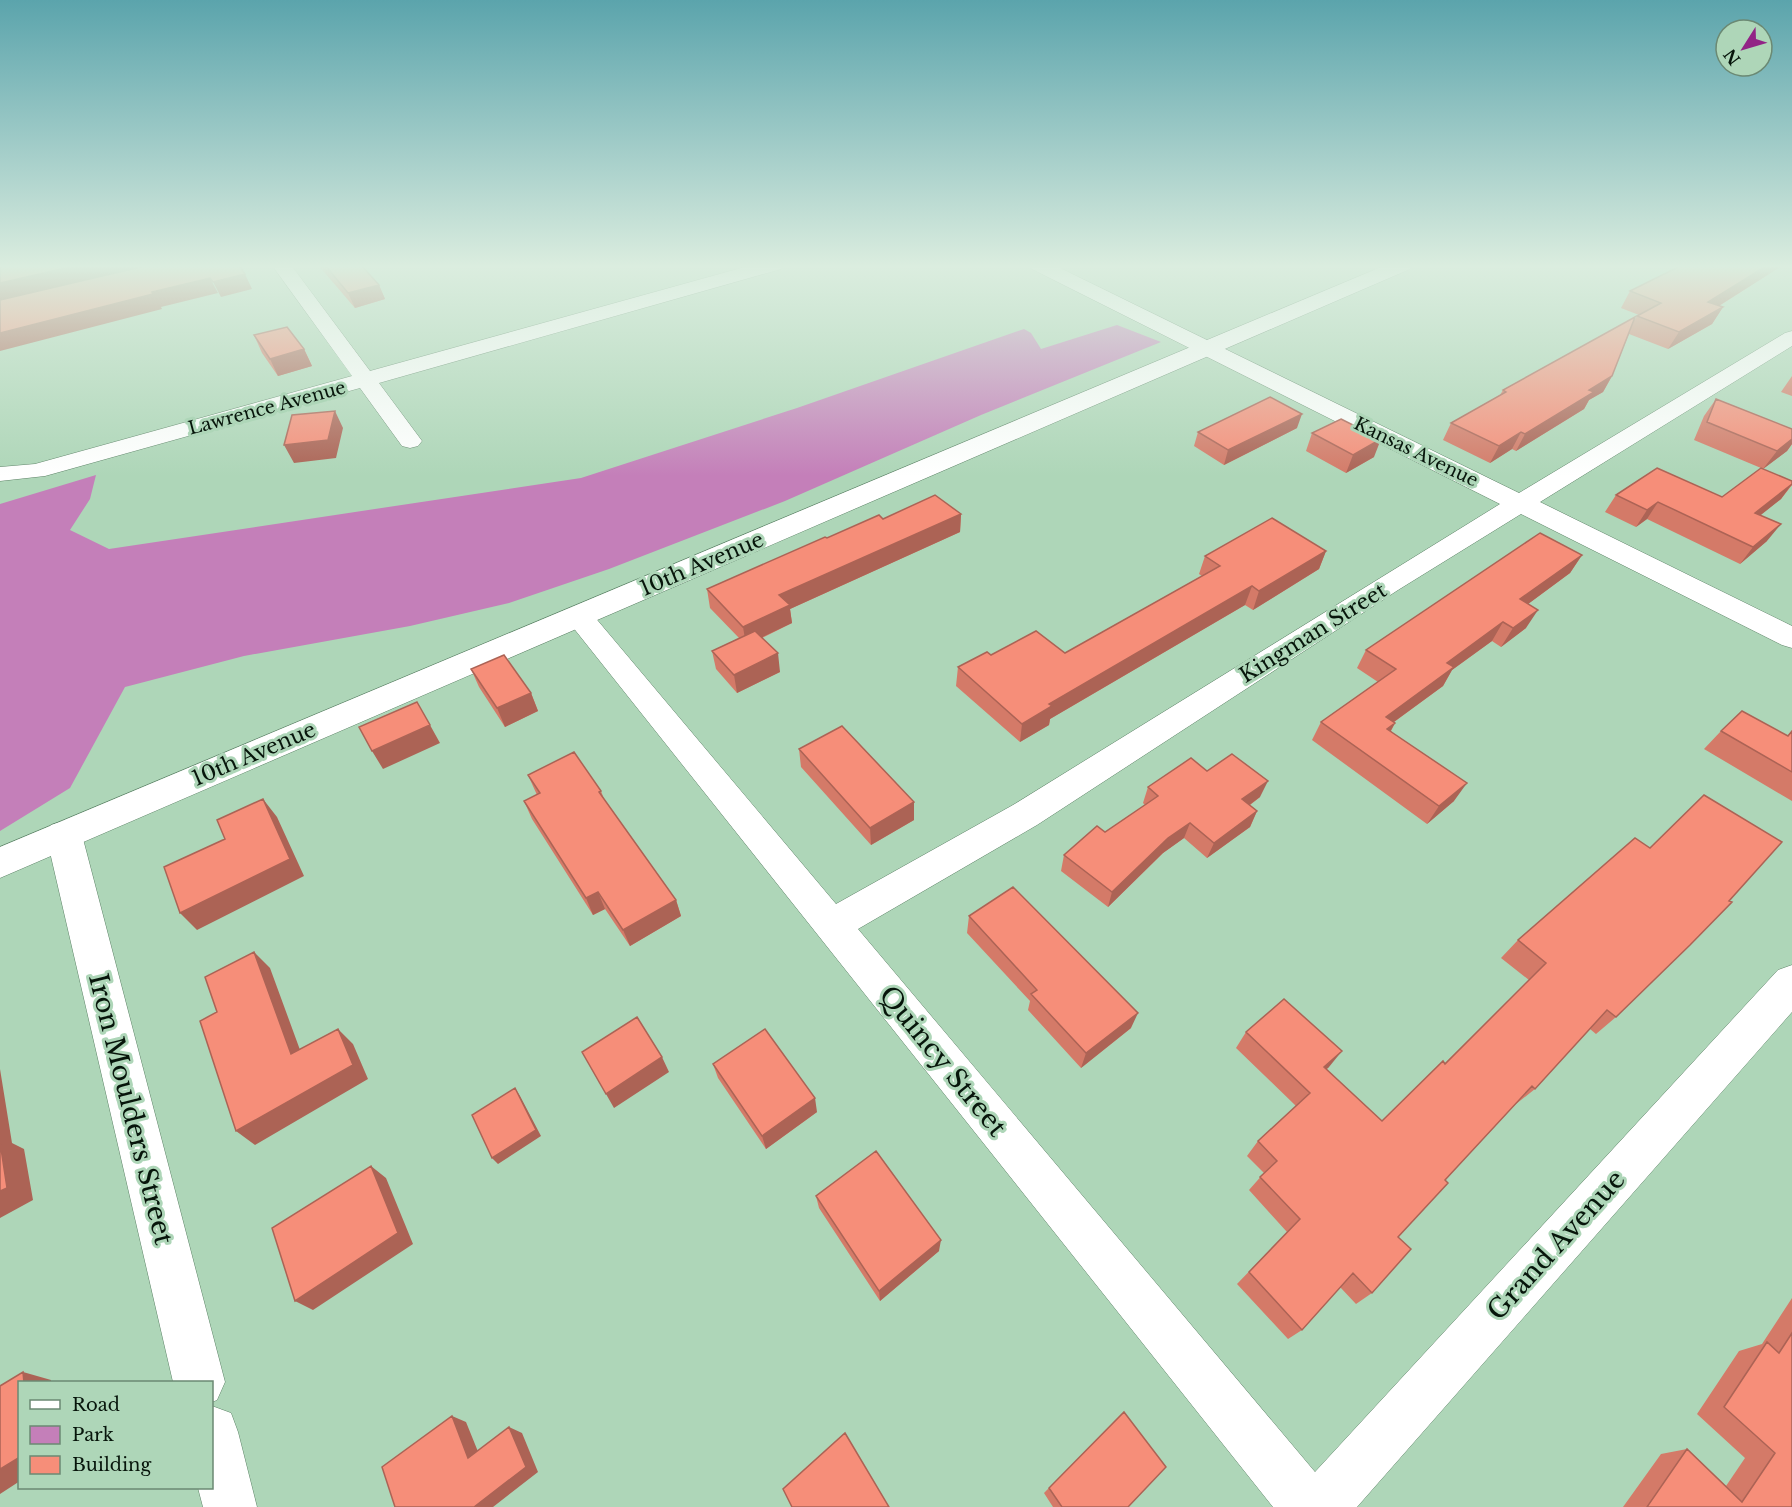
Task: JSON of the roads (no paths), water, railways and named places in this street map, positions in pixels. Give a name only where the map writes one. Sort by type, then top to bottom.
[{"type":"street","points":[[333,335],[410,441]]},
{"type":"street","name":"Lawrence Avenue","points":[[0,474],[36,471],[57,466],[527,335]]},
{"type":"street","name":"Kansas Avenue","points":[[1180,335],[1792,638]]},
{"type":"street","name":"10th Avenue","points":[[0,863],[1240,335]]},
{"type":"street","name":"Kingman Street","points":[[832,925],[1025,815],[1388,584],[1792,337]]},
{"type":"street","name":"Quincy Street","points":[[578,616],[1308,1507]]},
{"type":"street","name":"Iron Moulders Street","points":[[64,836],[199,1381]]},
{"type":"street","name":"Grand Avenue","points":[[1320,1507],[1792,983]]},
{"type":"street","points":[[213,1436],[230,1507]]}]
